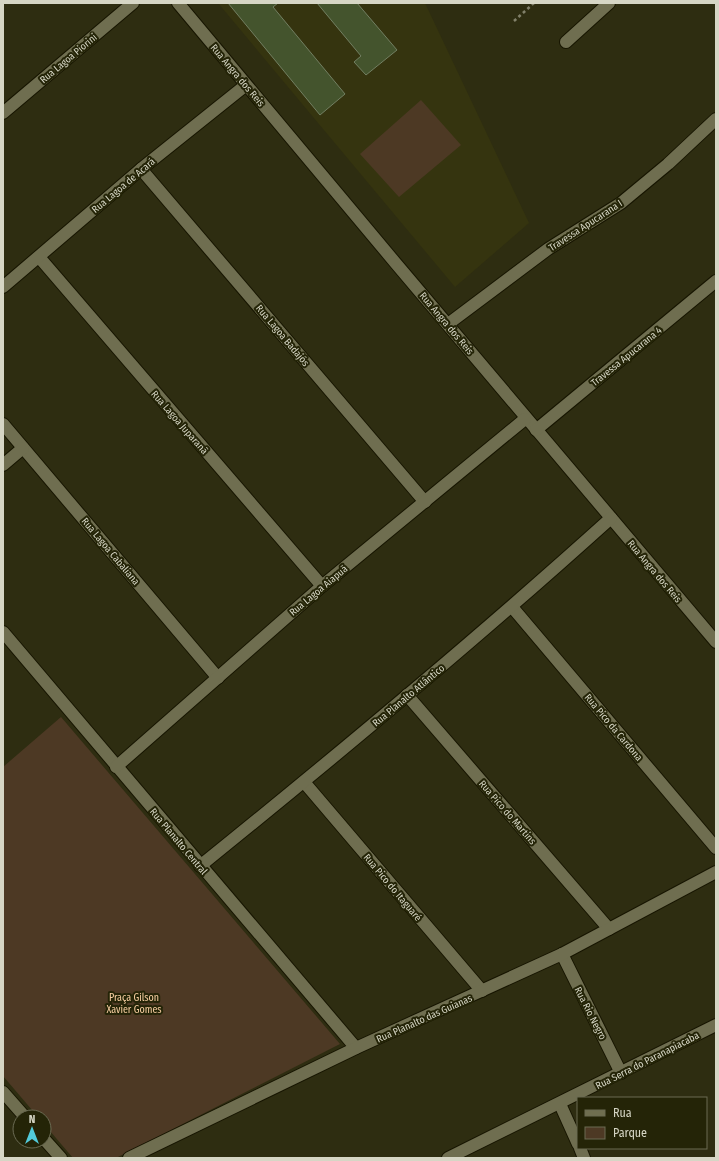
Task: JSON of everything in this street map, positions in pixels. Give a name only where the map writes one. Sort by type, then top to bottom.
[{"type":"street","name":"Rua Lagoa Piorini","points":[[3,113],[132,3]]},
{"type":"street","name":"Rua Angra dos Reis","points":[[178,3],[448,324],[525,419],[716,642]]},
{"type":"street","points":[[566,42],[609,3]]},
{"type":"street","name":"Rua Lagoa de Acará","points":[[3,287],[141,168],[246,85]]},
{"type":"street","name":"Travessa Apucarana I","points":[[448,324],[548,249],[621,203],[668,164],[716,119]]},
{"type":"street","name":"Rua Lagoa Badajós","points":[[141,168],[425,502]]},
{"type":"street","name":"Rua Lagoa Juparanã","points":[[39,257],[322,586]]},
{"type":"street","name":"Travessa Apucarana 4","points":[[536,430],[716,281]]},
{"type":"street","name":"Rua Lagoa Aiapuã","points":[[116,767],[322,586],[525,419]]},
{"type":"street","name":"Rua Lagoa Cabaliana","points":[[3,424],[218,678]]},
{"type":"street","points":[[3,465],[23,448]]},
{"type":"street","name":"Rua Planalto Atlântico","points":[[200,866],[304,782],[512,607],[611,518]]},
{"type":"street","name":"Rua Pico da Cardona","points":[[512,607],[716,848]]},
{"type":"street","name":"Rua Planalto Central","points":[[4,635],[356,1048]]},
{"type":"street","name":"Rua Pico do Martins","points":[[407,695],[609,929]]},
{"type":"street","name":"Rua Pico do Itaguaré","points":[[304,782],[482,991]]},
{"type":"street","name":"Rua Planalto das Guianas","points":[[129,1158],[356,1048],[562,954],[716,872]]},
{"type":"street","name":"Rua Rio Negro","points":[[562,954],[621,1073]]},
{"type":"street","name":"Rua Serra do Paranapiacaba","points":[[448,1158],[560,1104],[716,1025]]},
{"type":"street","points":[[3,1092],[18,1109]]},
{"type":"street","points":[[560,1104],[577,1142]]},
{"type":"street","points":[[52,1148],[61,1158]]},
{"type":"path","points":[[514,21],[534,3]]},
{"type":"shaded area","points":[[218,3],[425,3],[529,223],[455,287]]},
{"type":"green space","points":[[421,100],[461,145],[399,197],[360,154]]},
{"type":"green space","name":"Praça Gilson Xavier Gomes","points":[[61,717],[340,1044],[116,1158],[73,1158],[52,1133],[52,1109],[31,1109],[3,1076],[3,767]]},
{"type":"building","points":[[228,3],[278,3],[273,7],[345,94],[320,115]]},
{"type":"building","points":[[317,3],[357,3],[397,50],[366,75],[354,62],[361,56]]}]
